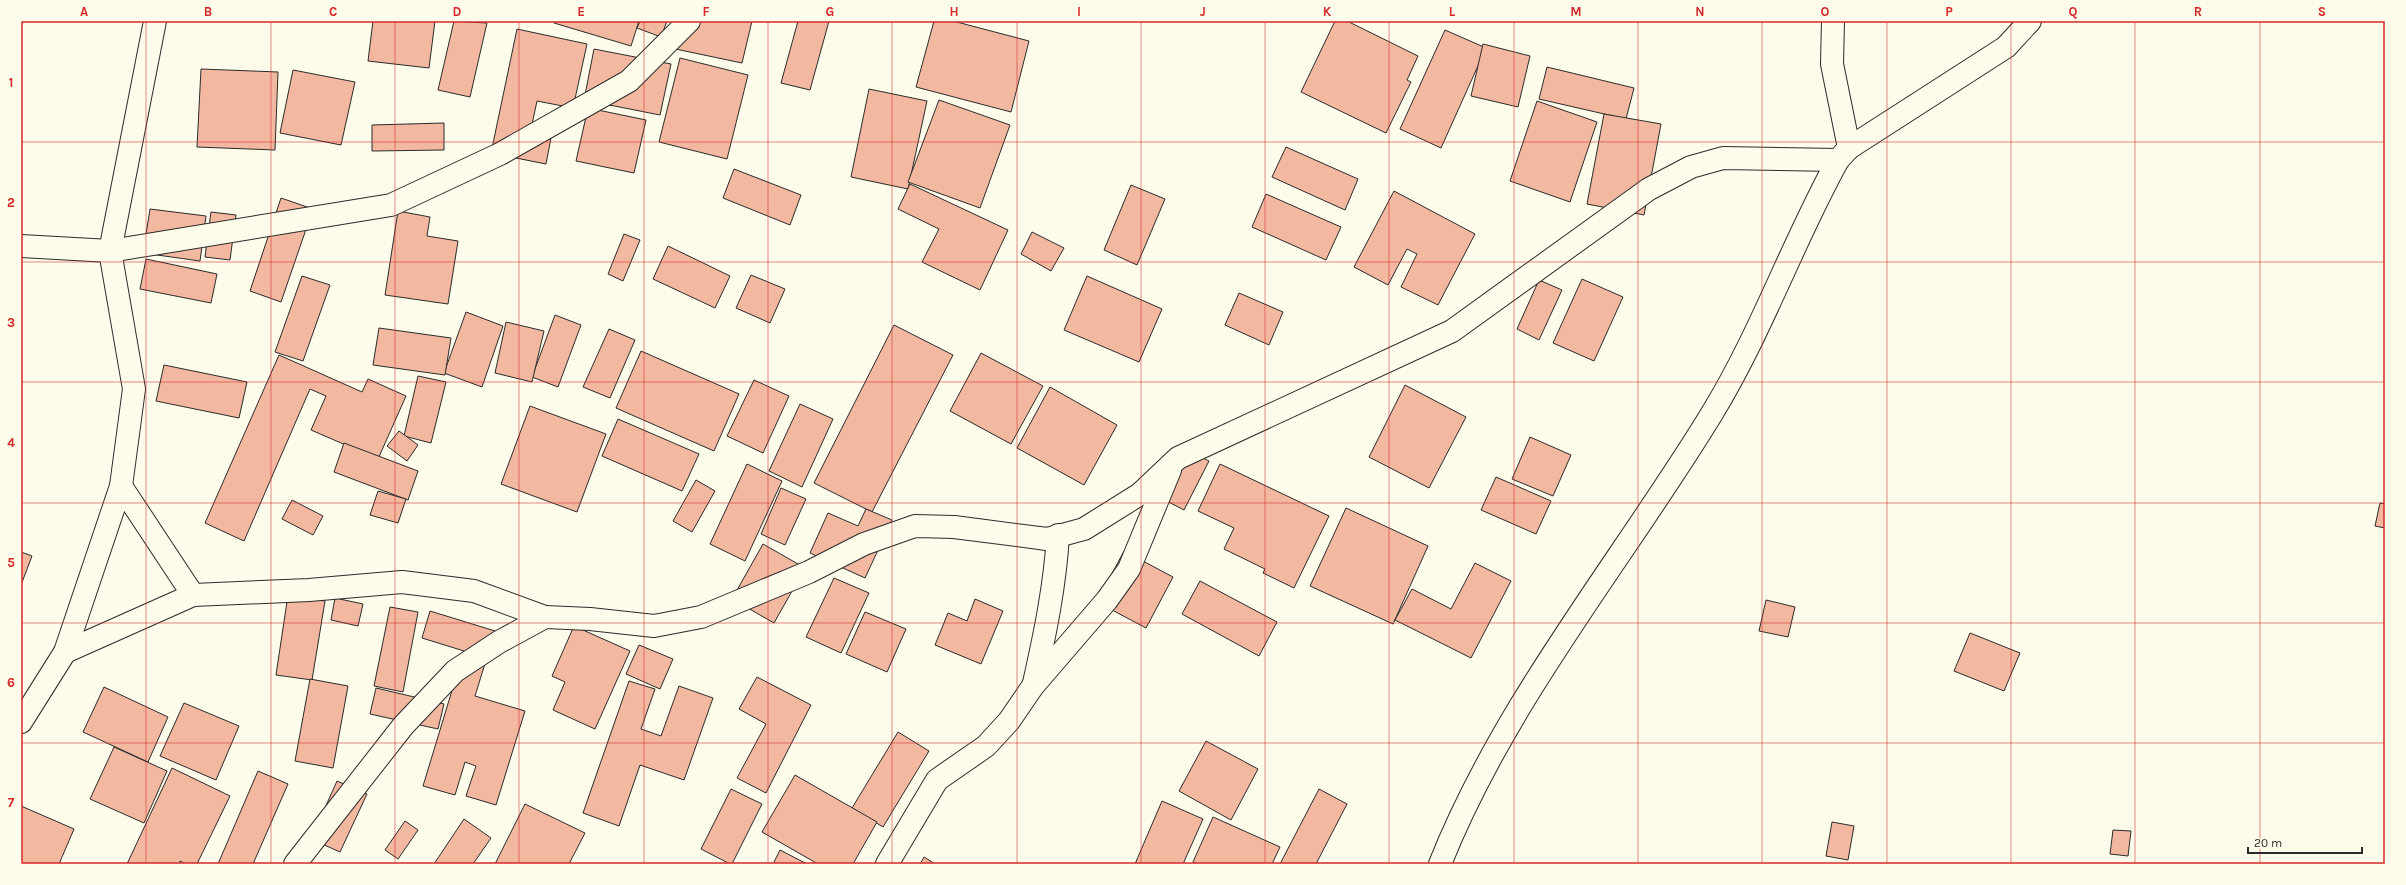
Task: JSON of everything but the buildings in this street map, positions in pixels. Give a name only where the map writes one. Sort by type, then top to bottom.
[{"type":"street","points":[[21,722],[65,652],[121,486],[134,389],[110,251],[155,21]]},
{"type":"street","points":[[21,246],[110,251],[391,205],[500,154],[629,81],[689,21]]},
{"type":"street","points":[[1833,21],[1832,64],[1843,154]]},
{"type":"street","points":[[1440,864],[1458,818],[1518,711],[1711,414],[1742,360],[1843,154],[2006,47],[2030,21]]},
{"type":"street","points":[[65,652],[193,595],[309,590],[402,582],[474,591],[545,617],[590,619],[654,626],[701,617],[808,572],[864,544],[915,526],[954,527],[1047,539],[1058,536],[1084,528],[1140,494],[1178,458],[1209,442],[1452,330],[1649,189],[1691,167],[1723,158],[1843,154]]},
{"type":"street","points":[[887,864],[936,780],[986,746],[1010,720],[1033,686],[1107,600],[1129,569],[1172,464]]},
{"type":"street","points":[[121,486],[193,595]]},
{"type":"street","points":[[1033,686],[1056,579],[1058,536]]},
{"type":"street","points":[[295,864],[403,726],[455,671],[499,642],[545,617]]}]
